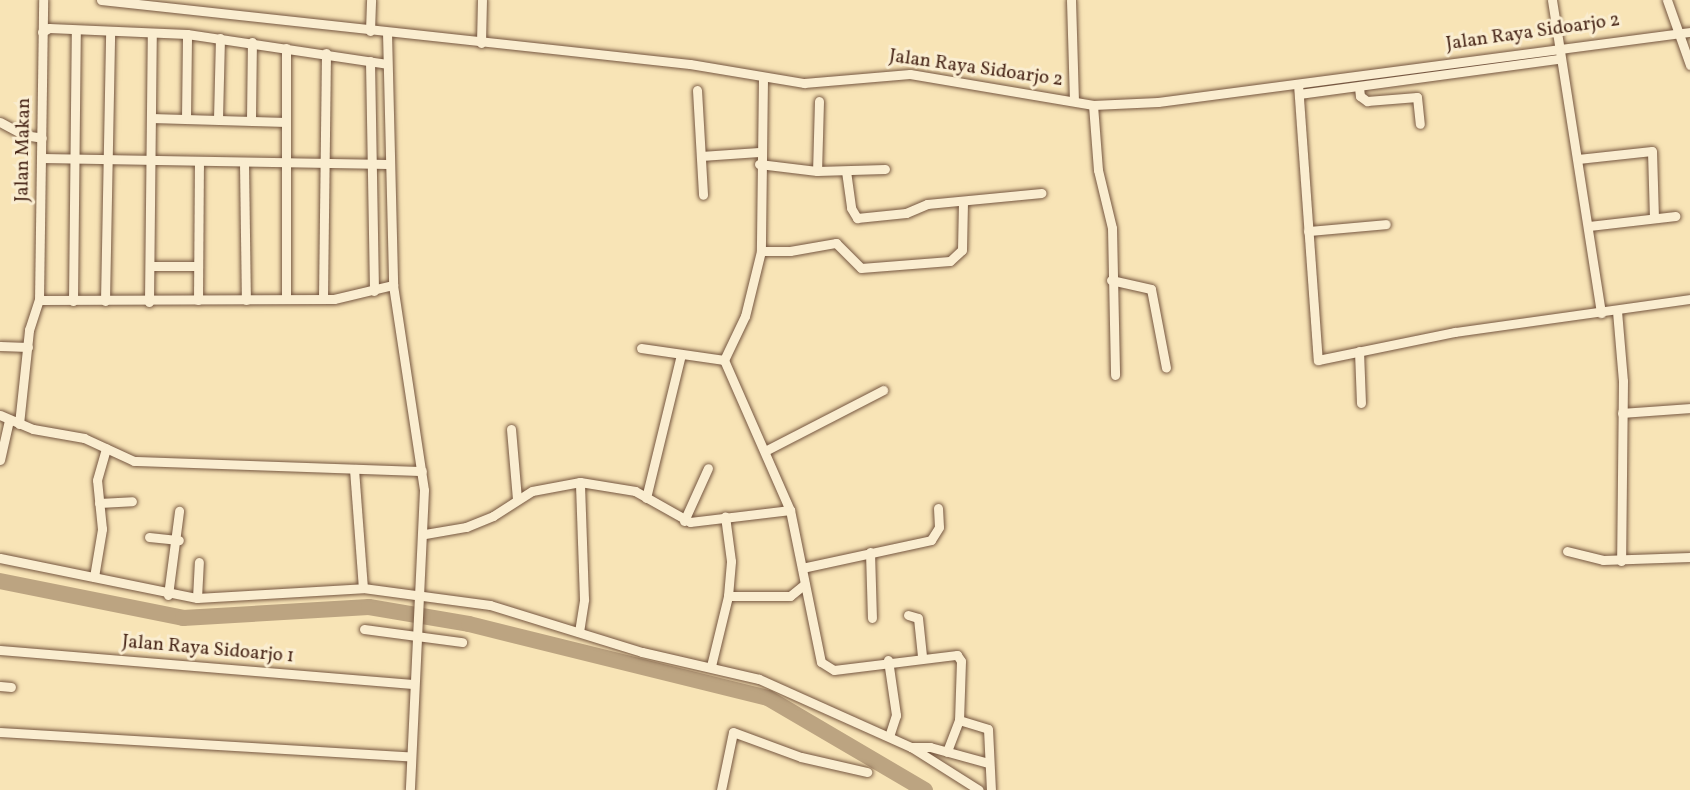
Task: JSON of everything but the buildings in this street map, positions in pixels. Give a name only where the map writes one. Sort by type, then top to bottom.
[{"type":"street","name":"Jalan Raya Sidoarjo 2","points":[[101,0],[387,35],[690,64],[763,83],[804,83],[894,72],[1074,101],[1094,110],[1299,89],[1685,33]]},
{"type":"street","points":[[370,31],[371,0]]},
{"type":"street","points":[[481,43],[482,0]]},
{"type":"street","points":[[1070,0],[1074,101]]},
{"type":"street","points":[[1552,0],[1558,53],[1578,159],[1601,313]]},
{"type":"street","points":[[1667,0],[1685,33],[1690,65]]},
{"type":"street","name":"Jalan Makan","points":[[0,460],[39,300],[43,3]]},
{"type":"street","points":[[43,32],[49,28],[187,34],[387,64]]},
{"type":"street","points":[[74,301],[76,30]]},
{"type":"street","points":[[106,301],[110,31]]},
{"type":"street","points":[[149,302],[152,33]]},
{"type":"street","points":[[186,119],[187,34]]},
{"type":"street","points":[[387,35],[393,285],[422,471],[425,534],[413,684],[410,790]]},
{"type":"street","points":[[218,119],[220,38]]},
{"type":"street","points":[[251,119],[252,42]]},
{"type":"street","points":[[286,48],[286,299]]},
{"type":"street","points":[[323,298],[326,53]]},
{"type":"street","points":[[1558,53],[1359,87],[1299,89],[1317,358],[1455,331],[1690,299]]},
{"type":"street","points":[[370,61],[374,291]]},
{"type":"street","points":[[724,360],[745,316],[761,251],[764,206],[759,152],[763,83]]},
{"type":"street","points":[[1359,87],[1360,96],[1367,101],[1417,97],[1420,124]]},
{"type":"street","points":[[697,90],[704,195]]},
{"type":"street","points":[[817,171],[819,101]]},
{"type":"street","points":[[1094,110],[1098,170],[1112,228],[1115,375]]},
{"type":"street","points":[[151,118],[286,122]]},
{"type":"street","points":[[0,122],[24,135],[42,138]]},
{"type":"street","points":[[1578,159],[1652,151],[1654,217]]},
{"type":"street","points":[[701,156],[759,152]]},
{"type":"street","points":[[42,159],[151,163],[388,164]]},
{"type":"street","points":[[198,300],[199,162]]},
{"type":"street","points":[[244,163],[246,300]]},
{"type":"street","points":[[759,164],[817,171],[885,169]]},
{"type":"street","points":[[846,171],[850,208],[857,218],[1041,193]]},
{"type":"street","points":[[761,251],[790,251],[836,243],[861,268],[950,261],[962,250],[963,202]]},
{"type":"street","points":[[1589,226],[1675,216]]},
{"type":"street","points":[[1308,231],[1386,224]]},
{"type":"street","points":[[150,267],[198,266]]},
{"type":"street","points":[[1111,280],[1151,289],[1166,368]]},
{"type":"street","points":[[39,300],[149,302],[323,298],[374,291],[393,285]]},
{"type":"street","points":[[1617,311],[1622,413],[1621,561]]},
{"type":"street","points":[[0,346],[28,347]]},
{"type":"street","points":[[641,348],[724,360]]},
{"type":"street","points":[[1359,351],[1361,403]]},
{"type":"street","points":[[646,498],[681,354]]},
{"type":"street","points":[[724,360],[790,510],[821,662],[834,670],[922,656],[953,654],[960,658],[959,720],[947,752]]},
{"type":"street","points":[[765,451],[883,390]]},
{"type":"street","points":[[1622,413],[1690,408]]},
{"type":"street","points":[[9,420],[106,448],[134,461],[422,471]]},
{"type":"street","points":[[510,429],[517,499]]},
{"type":"street","points":[[94,577],[102,540],[97,480],[106,448]]},
{"type":"street","points":[[686,522],[708,468]]},
{"type":"street","points":[[354,469],[363,588]]},
{"type":"street","points":[[425,534],[466,527],[543,488],[580,482],[615,485],[646,498],[686,522],[790,510]]},
{"type":"street","points":[[579,632],[584,599],[580,482]]},
{"type":"street","points":[[99,503],[132,501]]},
{"type":"street","points":[[802,568],[931,540],[939,527],[938,508]]},
{"type":"street","points":[[169,595],[178,540],[179,511]]},
{"type":"street","points":[[711,666],[728,596],[731,561],[725,516]]},
{"type":"street","points":[[149,537],[178,540]]},
{"type":"street","points":[[1567,551],[1621,561],[1690,557]]},
{"type":"street","points":[[870,552],[872,618]]},
{"type":"street","points":[[0,558],[169,595],[197,598],[363,588],[490,605],[642,652],[711,666],[815,700],[911,747],[979,790]]},
{"type":"street","points":[[197,598],[198,562]]},
{"type":"street","points":[[728,596],[790,596],[805,584]]},
{"type":"street","points":[[908,615],[918,618],[922,656]]},
{"type":"street","points":[[364,629],[418,634],[461,642]]},
{"type":"street","name":"Jalan Raya Sidoarjo 1","points":[[0,650],[413,684]]},
{"type":"street","points":[[888,660],[896,715],[889,736]]},
{"type":"street","points":[[0,687],[11,687]]},
{"type":"street","points":[[959,720],[987,727],[991,790]]},
{"type":"street","points":[[0,732],[410,755]]},
{"type":"street","points":[[720,790],[733,732],[801,757],[866,772]]},
{"type":"street","points":[[911,747],[947,752],[988,763]]},
{"type":"waterway","points":[[0,581],[183,618],[369,607],[469,624],[768,698],[925,790]]}]
